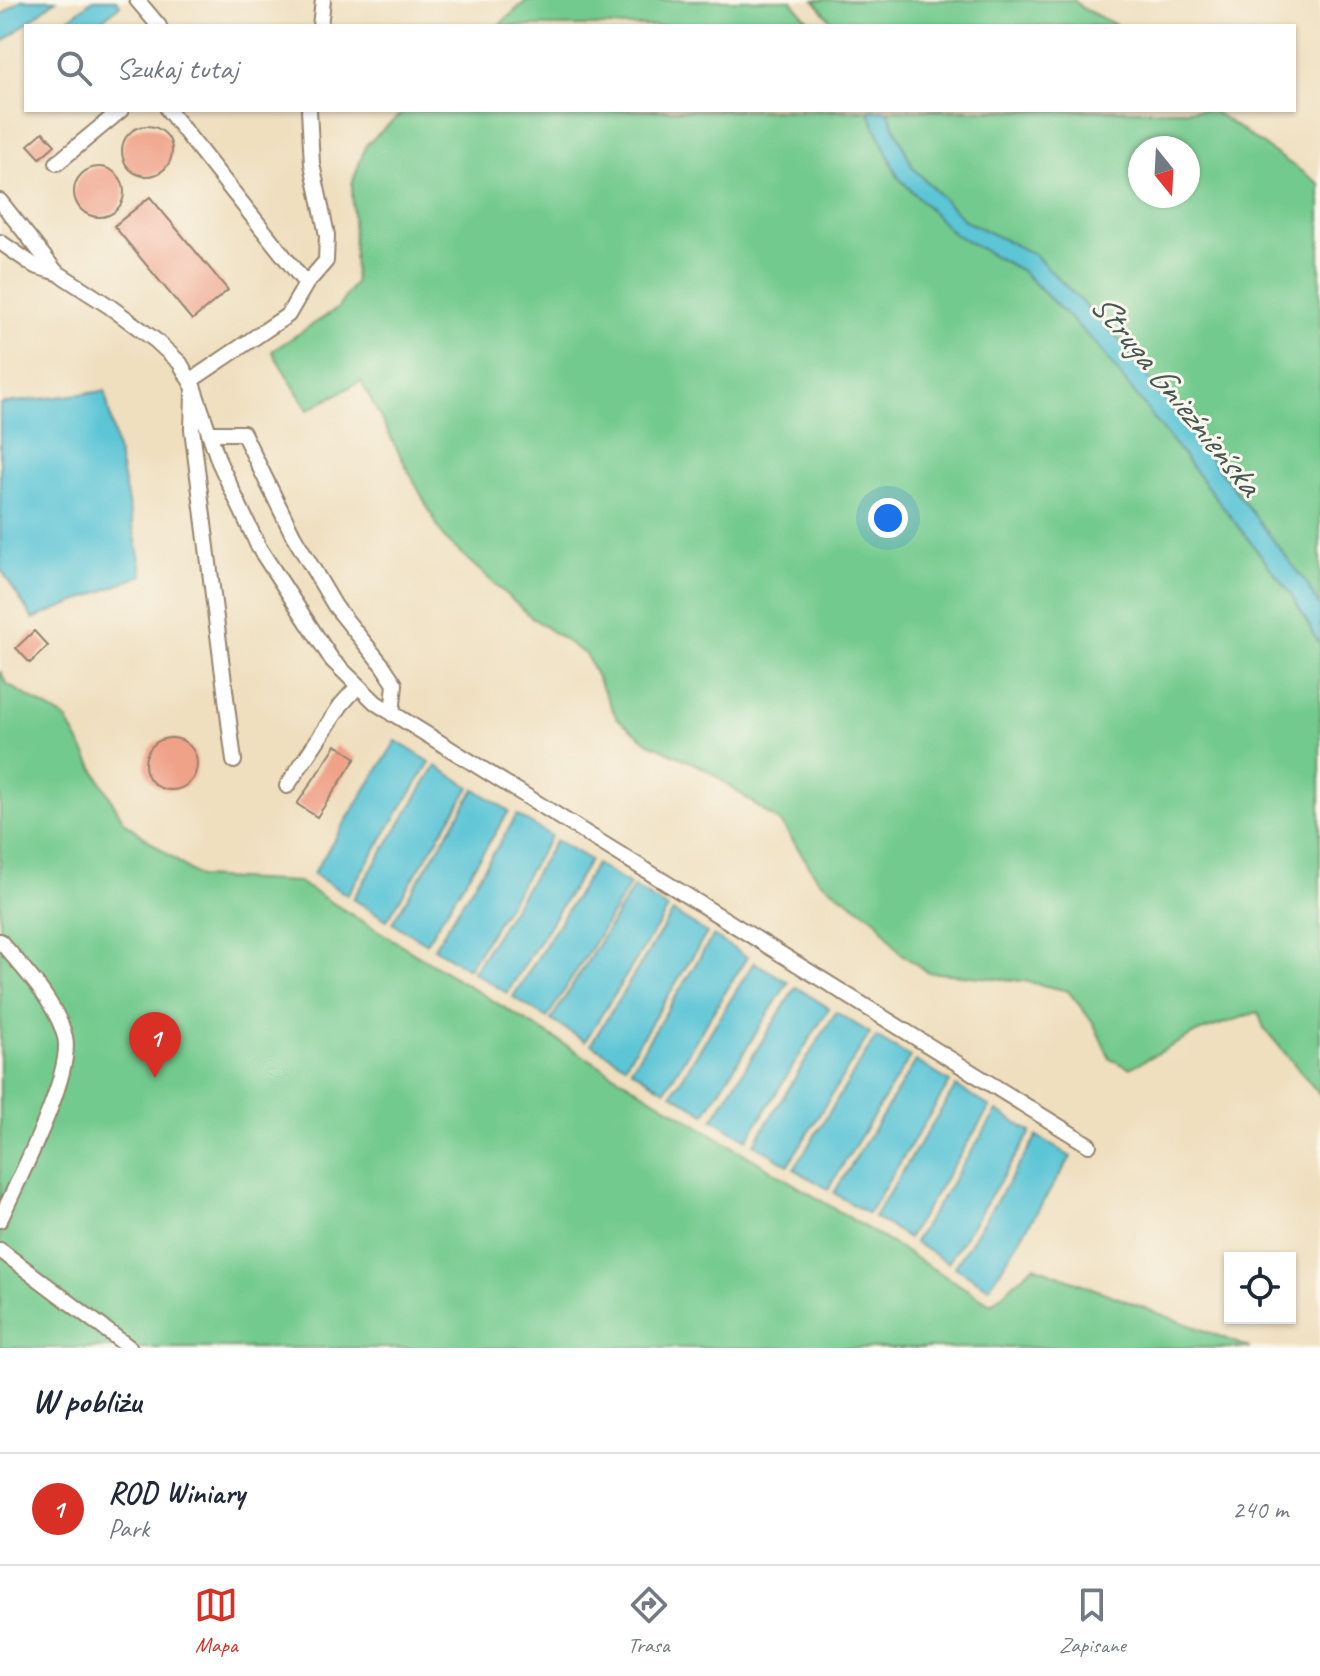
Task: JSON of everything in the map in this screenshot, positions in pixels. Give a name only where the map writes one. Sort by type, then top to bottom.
[{"type":"lane","points":[[137,0],[157,24]]},
{"type":"lane","points":[[320,24],[323,0]]},
{"type":"lane","points":[[57,163],[119,112]]},
{"type":"lane","points":[[170,112],[306,284]]},
{"type":"lane","points":[[192,383],[288,315],[306,284],[326,261],[327,235],[312,164],[309,112]]},
{"type":"lane","points":[[0,201],[58,273],[155,340],[180,363],[192,383],[219,462],[259,548],[332,660],[358,686],[392,714],[1089,1145]]},
{"type":"lane","points":[[0,242],[35,266],[58,273]]},
{"type":"lane","points":[[192,383],[192,429],[234,761]]},
{"type":"lane","points":[[210,433],[243,433],[293,535],[335,606],[395,684],[392,714]]},
{"type":"lane","points":[[287,786],[341,705],[358,686]]},
{"type":"lane","points":[[0,941],[35,981],[66,1041],[63,1066],[49,1109],[0,1220]]},
{"type":"lane","points":[[0,1250],[130,1348]]},
{"type":"green space","points":[[527,0],[791,0],[811,24],[500,24]]},
{"type":"green space","points":[[814,0],[1074,0],[1082,8],[1114,24],[833,24]]},
{"type":"green space","points":[[403,112],[869,112],[898,177],[954,234],[1022,271],[1096,344],[1291,594],[1320,645],[1320,1095],[1264,1028],[1258,1012],[1198,1032],[1130,1068],[1110,1059],[1093,1022],[1068,991],[1024,981],[927,972],[899,952],[878,921],[819,880],[781,823],[706,769],[649,743],[617,718],[586,655],[531,617],[444,538],[361,381],[308,410],[272,351],[338,308],[355,282],[352,184],[366,145]]},
{"type":"green space","points":[[888,112],[1215,112],[1320,184],[1320,607],[1307,584],[1120,341],[1034,254],[965,221],[913,168]]},
{"type":"green space","points":[[0,671],[7,684],[66,719],[124,822],[199,877],[298,882],[991,1304],[1034,1266],[1250,1348],[0,1348]]},
{"type":"water","points":[[21,0],[56,0],[0,44],[0,16]]},
{"type":"water","points":[[93,0],[116,0],[120,5],[96,24],[62,24]]},
{"type":"water","points":[[869,112],[888,112],[913,168],[965,221],[1034,254],[1120,341],[1307,584],[1320,607],[1320,645],[1291,594],[1096,344],[1022,271],[954,234],[898,177]]},
{"type":"water","points":[[105,391],[143,575],[33,619],[0,568],[0,404]]},
{"type":"water","points":[[396,741],[430,762],[347,895],[313,874]]},
{"type":"water","points":[[436,766],[470,787],[387,920],[353,899]]},
{"type":"water","points":[[475,789],[509,811],[426,943],[392,923]]},
{"type":"water","points":[[517,815],[551,836],[468,969],[434,948]]},
{"type":"water","points":[[556,840],[590,860],[507,993],[473,972]]},
{"type":"water","points":[[596,864],[630,885],[547,1018],[513,997]]},
{"type":"water","points":[[634,887],[668,909],[585,1041],[551,1020]]},
{"type":"water","points":[[673,912],[707,933],[625,1065],[591,1044]]},
{"type":"water","points":[[713,936],[747,957],[665,1090],[631,1069]]},
{"type":"water","points":[[754,962],[788,982],[705,1114],[672,1094]]},
{"type":"water","points":[[796,987],[829,1008],[747,1140],[713,1119]]},
{"type":"water","points":[[836,1012],[870,1033],[788,1165],[754,1144]]},
{"type":"water","points":[[876,1037],[910,1057],[828,1189],[794,1169]]},
{"type":"water","points":[[916,1061],[950,1082],[868,1214],[834,1193]]},
{"type":"water","points":[[956,1086],[990,1107],[908,1238],[874,1217]]},
{"type":"water","points":[[997,1111],[1031,1132],[948,1263],[914,1242]]},
{"type":"water","points":[[1037,1136],[1071,1157],[989,1288],[955,1267]]},
{"type":"building","points":[[147,126],[165,133],[172,151],[165,169],[147,176],[129,169],[122,151],[129,133]]},
{"type":"building","points":[[43,132],[55,145],[40,158],[28,145]]},
{"type":"building","points":[[99,167],[116,175],[124,192],[116,209],[99,217],[82,209],[74,192],[82,175]]},
{"type":"building","points":[[150,197],[228,290],[192,320],[114,226]]},
{"type":"building","points":[[34,631],[48,646],[30,663],[16,648]]},
{"type":"building","points":[[171,738],[189,746],[197,764],[189,782],[171,790],[153,782],[145,764],[153,746]]},
{"type":"building","points":[[336,745],[356,758],[317,817],[297,804]]},
{"type":"place","name":"ROD Winiary","points":[[155,1078]]},
{"type":"water label","name":"Struga Gnieźnieńska","points":[[1177,393]]}]
